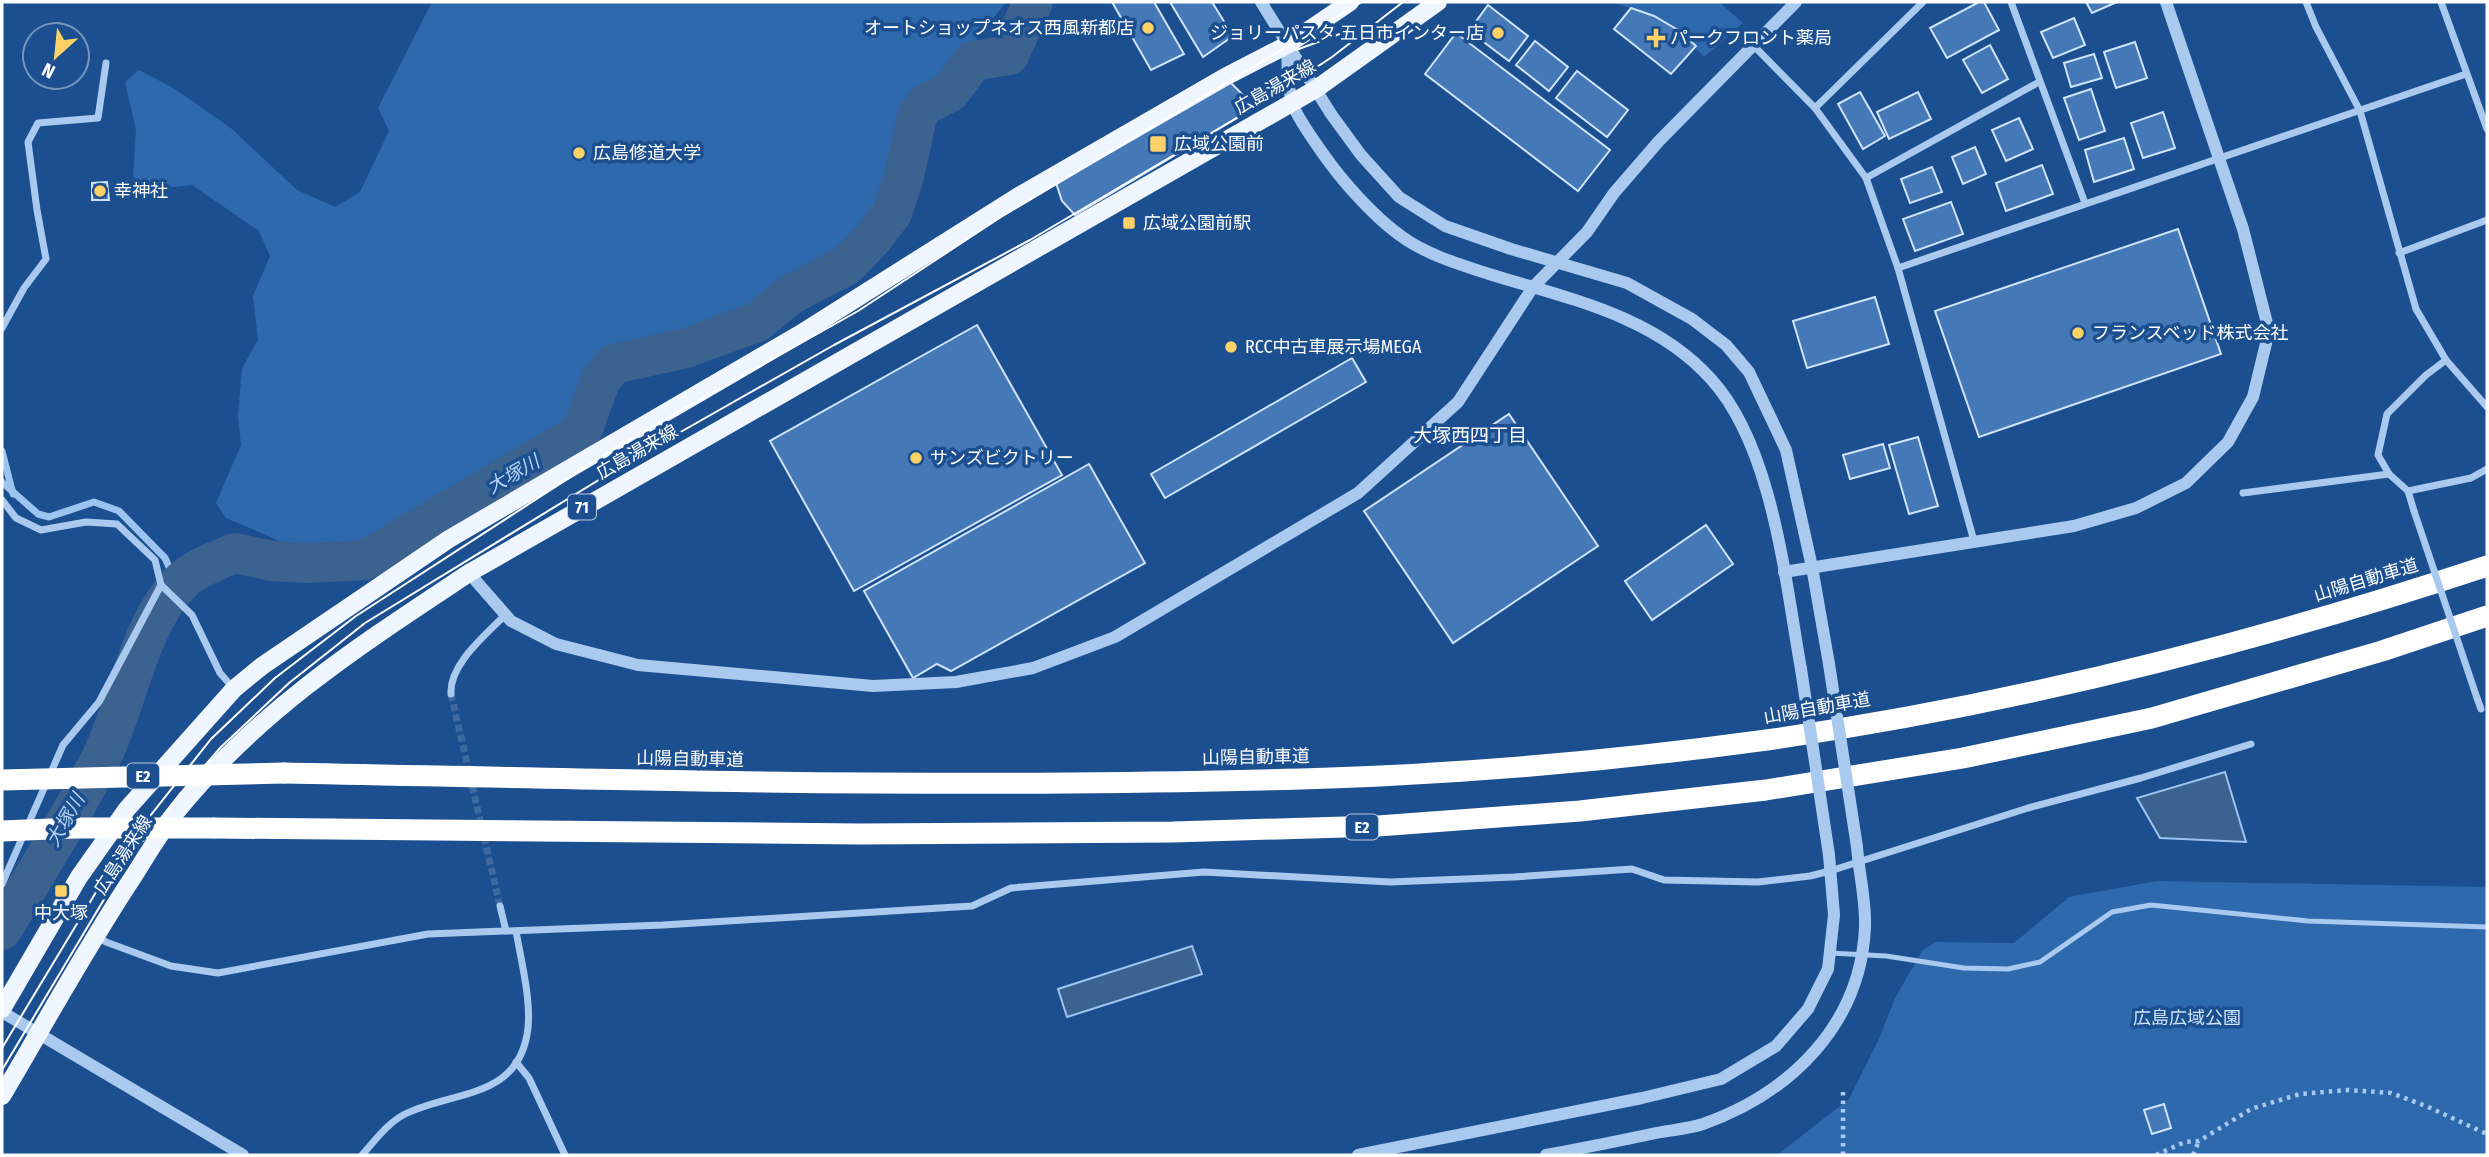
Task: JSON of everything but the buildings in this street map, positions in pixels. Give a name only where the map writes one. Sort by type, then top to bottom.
[{"type":"highway","name":"山陽自動車道","points":[[2,780],[284,774],[860,785],[1146,782],[1382,776],[1574,761],[1760,741],[1959,707],[2165,660],[2367,606],[2487,566]]},
{"type":"highway","name":"E2","points":[[2,831],[214,828],[861,834],[1173,832],[1378,826],[1580,811],[1779,788],[1963,758],[2152,718],[2382,651],[2487,617]]},
{"type":"main road","name":"広島湯来線","points":[[2,1010],[79,877],[127,809],[234,689],[262,666],[449,539],[788,341],[1017,197],[1225,76],[1287,45],[1350,2]]},
{"type":"main road","name":"広島湯来線","points":[[2,1096],[95,935],[176,812],[235,748],[291,696],[348,653],[469,573],[1316,89],[1438,2]]},
{"type":"street","points":[[1261,2],[1361,155],[1399,197],[1445,226],[1627,283],[1692,319],[1726,345],[1749,372],[1786,450],[1812,567],[1857,847],[1865,925],[1857,976],[1834,1026],[1811,1058],[1785,1081],[1747,1104],[1702,1124],[1546,1155]]},
{"type":"street","points":[[469,573],[511,621],[556,644],[638,665],[873,686],[956,682],[1032,668],[1115,637],[1358,493],[1458,402],[1533,287],[1587,232],[1614,193],[1659,141],[1797,2]]},
{"type":"street","points":[[1815,108],[1923,2]]},
{"type":"street","points":[[2011,2],[2085,203]]},
{"type":"street","points":[[1784,572],[2074,526],[2136,508],[2186,483],[2228,442],[2253,397],[2269,331],[2250,252],[2166,2]]},
{"type":"street","points":[[2306,2],[2316,27],[2360,111],[2416,309],[2446,360],[2486,403]]},
{"type":"street","points":[[2441,2],[2487,129]]},
{"type":"street","points":[[1287,45],[1292,103],[1335,171],[1363,203],[1403,238],[1454,263],[1618,315],[1672,344],[1711,378],[1734,410],[1766,483],[1784,572],[1829,855],[1834,915],[1828,969],[1808,1009],[1776,1046],[1721,1079],[1642,1098],[1358,1155]]},
{"type":"street","points":[[1753,45],[1815,108],[1867,178],[1898,268],[1974,541]]},
{"type":"street","points":[[2,328],[24,288],[46,259],[28,142],[38,123],[98,118],[106,63]]},
{"type":"street","points":[[1898,268],[2466,74]]},
{"type":"street","points":[[1867,178],[2039,82]]},
{"type":"street","points":[[2399,253],[2487,220]]},
{"type":"street","points":[[2446,360],[2426,375],[2387,414],[2378,455],[2389,474],[2408,491],[2481,709]]},
{"type":"street","points":[[2408,491],[2471,478],[2487,469]]},
{"type":"street","points":[[2243,493],[2389,474]]},
{"type":"street","points":[[2,500],[16,518],[41,530],[86,522],[117,524],[155,561],[161,586],[192,615],[219,674],[234,689]]},
{"type":"street","points":[[2,884],[63,745],[99,702],[161,586]]},
{"type":"street","points":[[451,694],[450,684],[458,666],[506,614]]},
{"type":"street","points":[[95,935],[106,942],[171,966],[218,973],[428,934],[663,925],[972,905],[1011,888],[1204,872],[1391,882],[1632,869],[1664,880],[1758,882],[1830,871],[2028,807],[2141,778],[2251,744]]},
{"type":"street","points":[[500,906],[506,931]]},
{"type":"street","points":[[362,1155],[391,1123],[405,1114],[489,1087],[504,1076],[516,1062],[524,1045],[528,1008],[516,931]]},
{"type":"street","points":[[2,1010],[243,1155]]},
{"type":"street","points":[[516,1062],[529,1078],[565,1155]]},
{"type":"lane","points":[[1830,953],[1964,968],[2008,969],[2040,962],[2112,912],[2151,905],[2308,921],[2487,927]]},
{"type":"path","points":[[1843,1087],[1843,1155]]},
{"type":"path","points":[[2156,1155],[2185,1142],[2199,1141],[2251,1109],[2300,1094],[2348,1090],[2391,1093],[2426,1105],[2487,1134]]},
{"type":"path","points":[[2193,1155],[2199,1141]]},
{"type":"green space","points":[[432,2],[1006,2],[957,64],[911,113],[900,166],[878,219],[836,260],[780,290],[728,325],[599,362],[570,430],[455,499],[341,551],[289,545],[226,518],[216,503],[241,445],[238,416],[242,368],[258,340],[253,296],[270,256],[259,231],[192,185],[152,189],[133,177],[136,130],[125,82],[139,70],[175,89],[232,129],[297,190],[335,207],[360,192],[389,131],[378,108]]},
{"type":"green space","points":[[1611,2],[1719,2],[1743,23],[1704,57],[1678,29],[1654,16]]},
{"type":"green space","name":"広島広域公園","points":[[2157,881],[2487,887],[2487,1155],[1777,1155],[1849,1099],[1879,1039],[1895,998],[1922,951],[1935,942],[2014,943],[2069,897]]},
{"type":"shaded area","points":[[2225,772],[2246,842],[2160,838],[2137,798]]},
{"type":"shaded area","points":[[1192,946],[1202,974],[1067,1017],[1058,989]]},
{"type":"waterway","name":"大塚川","points":[[2,930],[67,821],[103,754],[155,618],[183,580],[201,568],[235,553],[272,561],[307,563],[365,560],[574,437],[583,429],[600,381],[614,364],[686,348],[757,322],[790,295],[847,265],[892,213],[904,176],[917,117],[924,105],[950,92],[973,61],[1009,55],[1033,2]]},
{"type":"waterway","points":[[2,451],[13,494]]},
{"type":"waterway","points":[[2,482],[38,514],[49,517],[94,502],[119,511],[165,558],[178,587]]},
{"type":"tunnel","points":[[451,694],[500,906]]},
{"type":"tram line","points":[[2,1048],[116,859],[211,739],[275,678],[356,616],[623,443],[858,311],[1001,217],[1362,2]]},
{"type":"tram line","points":[[2,1070],[127,861],[179,795],[221,747],[289,683],[365,623],[633,459],[834,345],[1030,240],[1267,100],[1332,57],[1403,2]]},
{"type":"tram line","points":[[1296,50],[1362,26]]},
{"type":"place","name":"オートショップネオス西風新都店","points":[[1148,28]]},
{"type":"place","name":"ジョリーパスタ 五日市インター店","points":[[1498,33]]},
{"type":"place","name":"パークフロント薬局","points":[[1656,38]]},
{"type":"place","name":"広域公園前","points":[[1158,144]]},
{"type":"place","name":"広島修道大学","points":[[579,153]]},
{"type":"place","name":"幸神社","points":[[100,191]]},
{"type":"place","name":"広域公園前駅","points":[[1129,223]]},
{"type":"place","name":"フランスベッド株式会社","points":[[2078,333]]},
{"type":"place","name":"RCC中古車展示場MEGA","points":[[1231,347]]},
{"type":"place","name":"サンズビクトリー","points":[[916,458]]},
{"type":"place","name":"中大塚","points":[[61,891]]},
{"type":"district","name":"大塚西四丁目","points":[[1470,435]]}]
